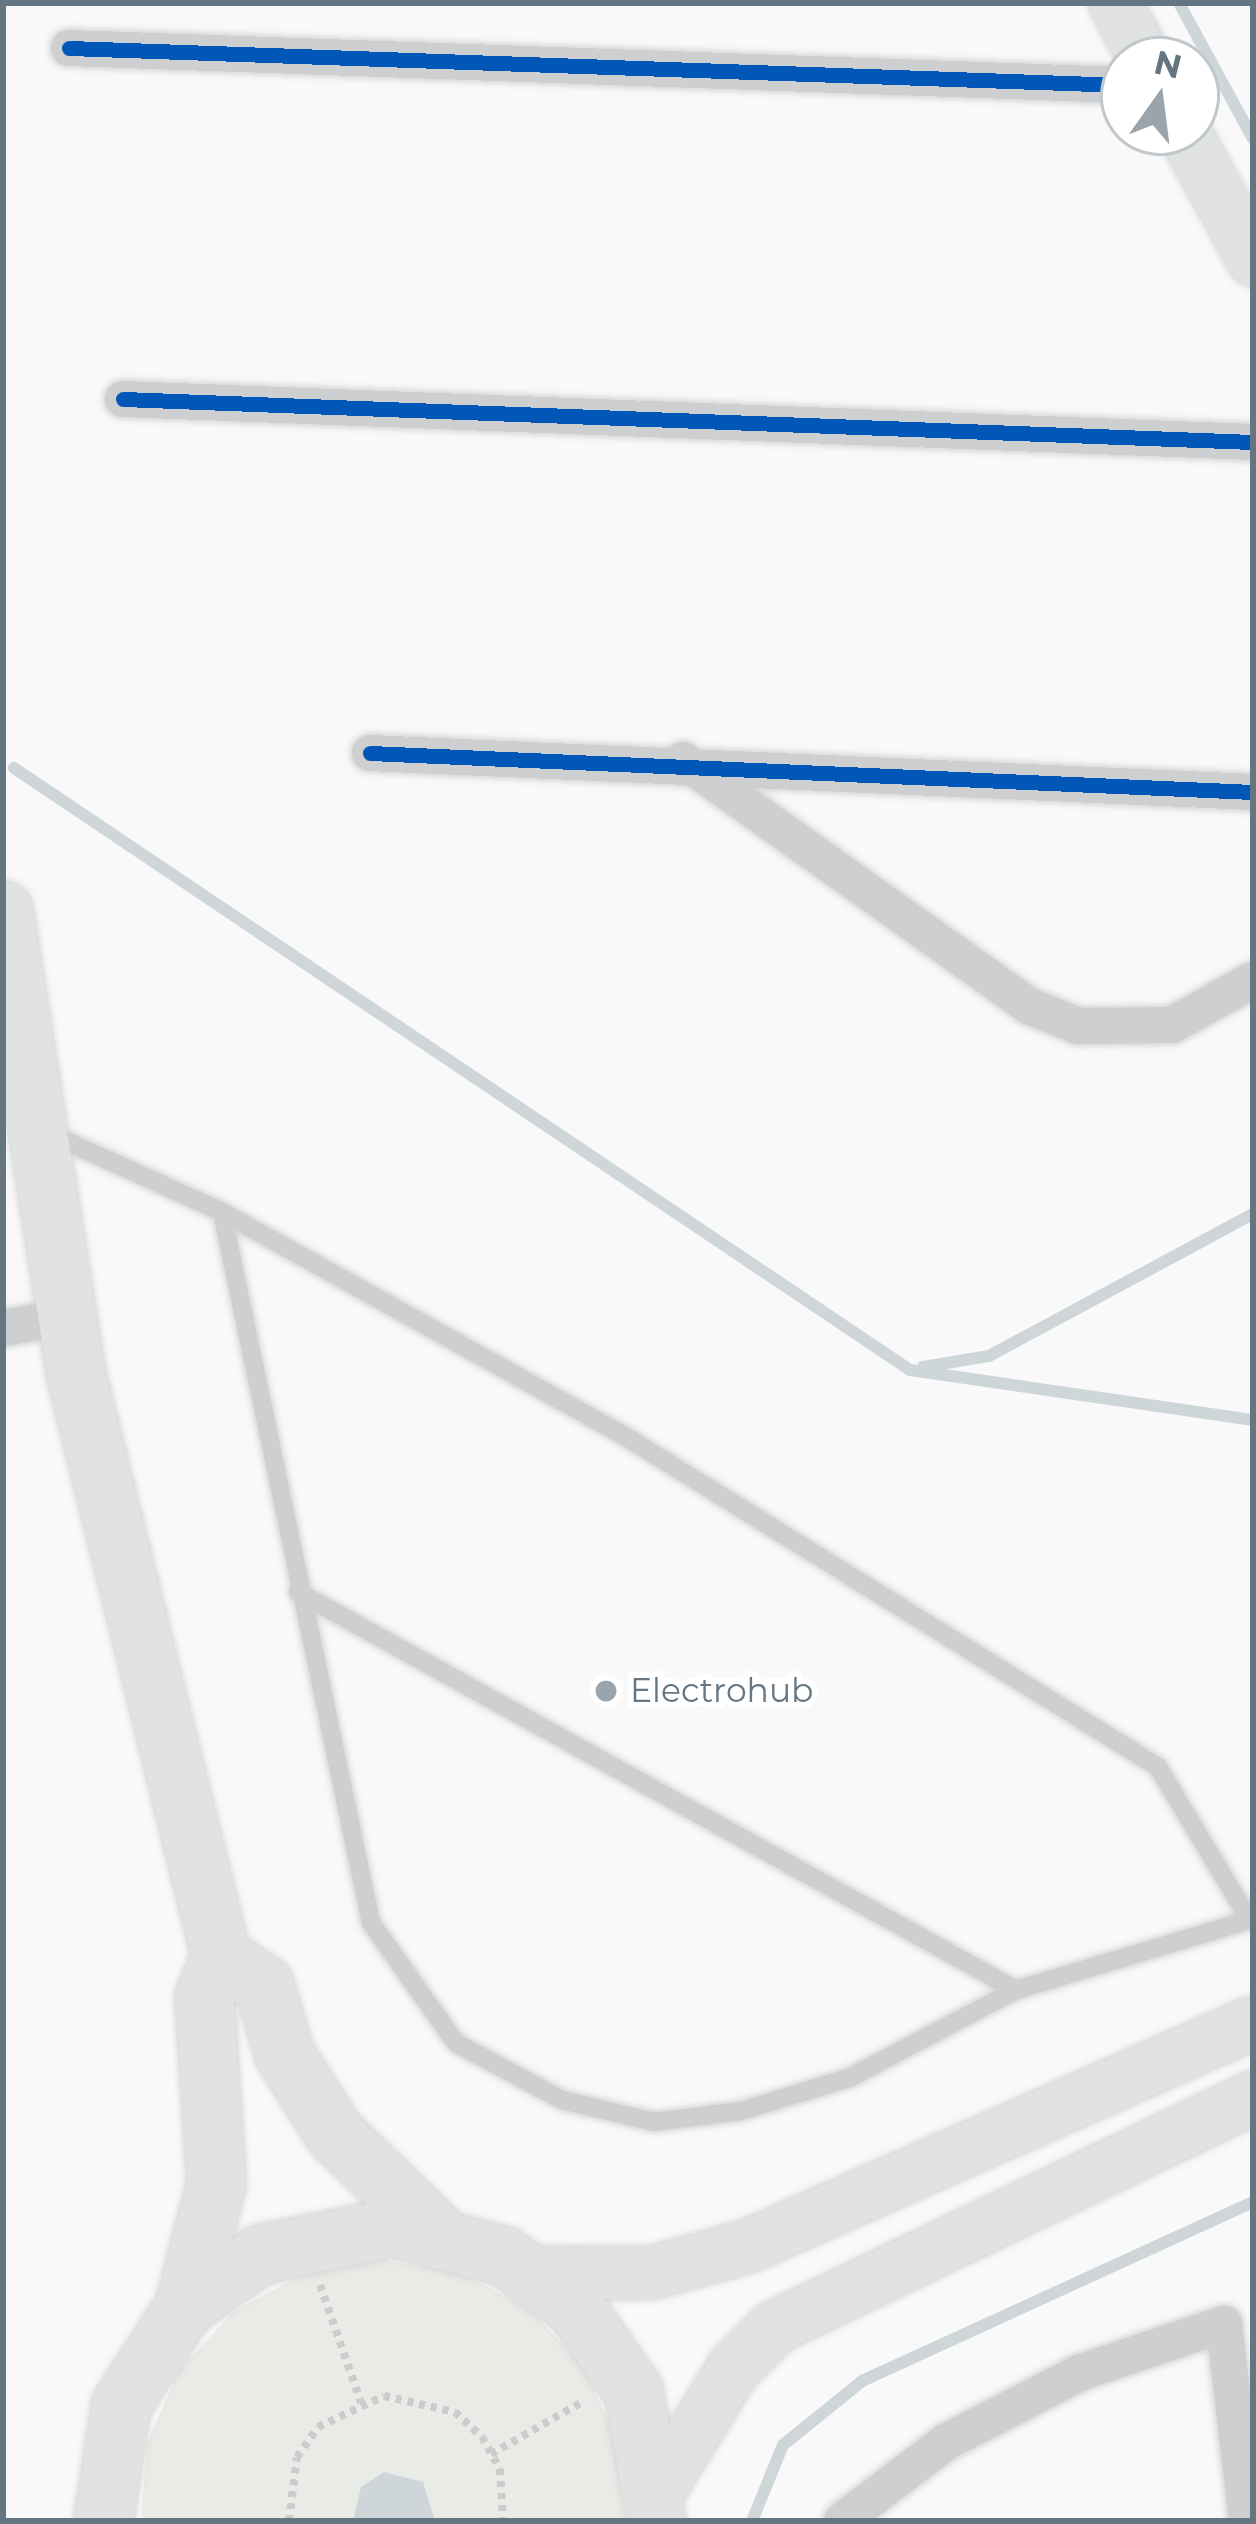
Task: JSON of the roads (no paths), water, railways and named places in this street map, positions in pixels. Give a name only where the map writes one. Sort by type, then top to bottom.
[{"type":"main road","points":[[1114,3],[1132,36]]},
{"type":"main road","points":[[1197,156],[1253,259]]},
{"type":"main road","points":[[3,910],[67,1317],[221,1956],[204,1996],[216,2184],[184,2307],[121,2404],[102,2520]]},
{"type":"main road","points":[[221,1956],[264,1985],[284,2054],[334,2134],[439,2234],[533,2273],[574,2306],[634,2391],[657,2507]]},
{"type":"main road","points":[[533,2273],[652,2272],[747,2246],[1253,2022]]},
{"type":"main road","points":[[657,2507],[733,2368],[775,2327],[1253,2097]]},
{"type":"main road","points":[[184,2307],[302,2238],[439,2234]]},
{"type":"street","points":[[68,48],[1100,84]]},
{"type":"street","points":[[123,399],[1253,442]]},
{"type":"street","points":[[370,753],[683,760],[1253,791]]},
{"type":"street","points":[[683,760],[1029,1006],[1078,1026],[1172,1025],[1253,980]]},
{"type":"street","points":[[3,1328],[67,1317]]},
{"type":"street","points":[[842,2521],[946,2442],[1079,2373],[1224,2324],[1247,2521]]},
{"type":"lane","points":[[37,1128],[222,1211],[631,1440],[1158,1767],[1251,1919],[1016,1990],[849,2078],[741,2111],[654,2122],[562,2099],[456,2043],[371,1923],[298,1592],[222,1211]]},
{"type":"lane","points":[[298,1592],[1016,1990]]},
{"type":"waterway","points":[[1179,3],[1253,139]]},
{"type":"waterway","points":[[14,768],[910,1370],[1253,1420]]},
{"type":"waterway","points":[[923,1367],[989,1356],[1253,1214]]},
{"type":"waterway","points":[[752,2521],[783,2445],[862,2381],[1253,2202]]},
{"type":"place","name":"Electrohub","points":[[606,1691]]}]
